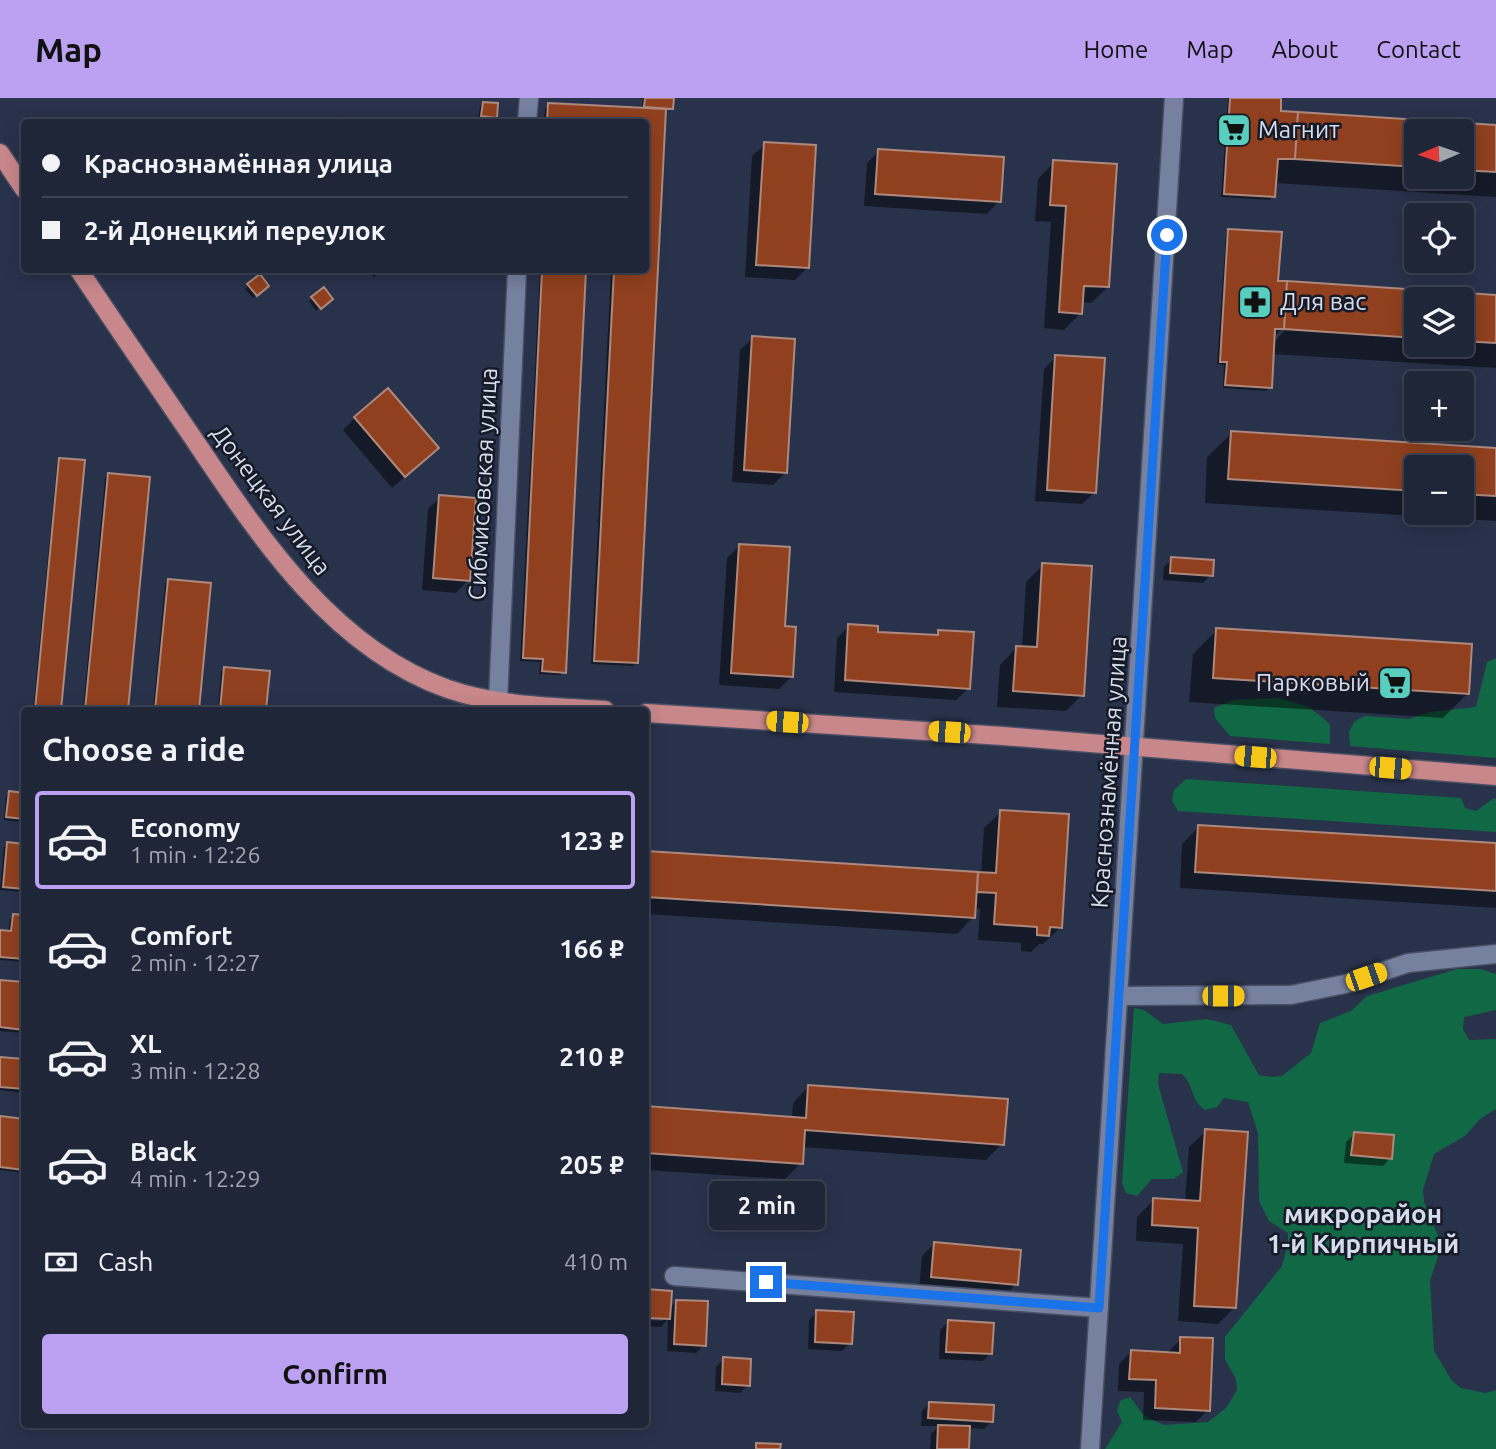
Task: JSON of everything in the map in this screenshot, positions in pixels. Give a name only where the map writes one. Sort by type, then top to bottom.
[{"type":"main road","points":[[0,153],[21,184]]},
{"type":"main road","name":"Донецкая улица","points":[[81,273],[242,512],[312,596],[351,633],[399,667],[448,689],[498,701],[569,707]]},
{"type":"main road","points":[[649,713],[1003,736],[1496,776]]},
{"type":"street","points":[[527,119],[529,98]]},
{"type":"street","name":"Краснознамённая улица","points":[[1090,1449],[1174,98]]},
{"type":"street","name":"Сибмисовская улица","points":[[498,701],[517,273]]},
{"type":"street","points":[[1119,996],[1291,995],[1345,984],[1408,963],[1496,954]]},
{"type":"street","points":[[674,1276],[1099,1308]]},
{"type":"green space","points":[[1496,658],[1496,758],[1350,746],[1349,732],[1354,722],[1364,716],[1409,719],[1430,712],[1476,707],[1487,662]]},
{"type":"green space","points":[[1279,698],[1309,707],[1330,724],[1330,744],[1230,736],[1215,718],[1214,708],[1234,700]]},
{"type":"green space","points":[[1186,779],[1461,798],[1465,808],[1476,811],[1494,798],[1496,832],[1178,811],[1172,801],[1174,790]]},
{"type":"green space","points":[[1457,969],[1481,969],[1496,974],[1496,1010],[1464,1017],[1463,1029],[1469,1040],[1496,1039],[1496,1109],[1480,1119],[1465,1136],[1434,1154],[1423,1190],[1424,1202],[1442,1245],[1430,1280],[1434,1351],[1452,1381],[1461,1388],[1485,1393],[1496,1390],[1496,1449],[1105,1449],[1122,1422],[1117,1411],[1120,1401],[1130,1397],[1144,1416],[1164,1425],[1208,1422],[1226,1408],[1237,1390],[1236,1379],[1225,1359],[1225,1337],[1282,1266],[1288,1244],[1288,1233],[1269,1221],[1259,1201],[1258,1133],[1248,1102],[1224,1098],[1217,1107],[1205,1110],[1197,1102],[1182,1074],[1159,1073],[1158,1084],[1183,1172],[1174,1179],[1152,1179],[1137,1196],[1126,1193],[1122,1183],[1134,1008],[1144,1010],[1163,1024],[1207,1019],[1231,1025],[1259,1075],[1282,1076],[1311,1053],[1320,1023],[1351,1011],[1367,996]]},
{"type":"building","points":[[645,98],[674,98],[673,109],[644,107]]},
{"type":"building","points":[[1230,98],[1281,98],[1281,111],[1298,112],[1295,159],[1278,159],[1275,197],[1224,194]]},
{"type":"building","points":[[483,102],[498,103],[497,118],[481,116]]},
{"type":"building","points":[[548,103],[666,109],[638,663],[594,661],[614,273],[649,273],[649,119],[547,119]]},
{"type":"building","points":[[1298,112],[1405,119],[1404,166],[1295,159]]},
{"type":"building","points":[[1474,124],[1496,125],[1496,172],[1474,171]]},
{"type":"building","points":[[764,142],[816,145],[809,268],[756,265]]},
{"type":"building","points":[[878,149],[1004,157],[1001,202],[875,194]]},
{"type":"building","points":[[1053,160],[1117,164],[1109,287],[1084,286],[1082,314],[1059,312],[1066,206],[1050,205]]},
{"type":"building","points":[[1228,229],[1282,232],[1278,281],[1287,281],[1284,329],[1275,329],[1272,388],[1225,385],[1227,362],[1220,362]]},
{"type":"building","points":[[542,273],[586,273],[566,673],[542,671],[543,659],[523,658]]},
{"type":"building","points":[[260,274],[269,286],[257,296],[247,284]]},
{"type":"building","points":[[1287,281],[1404,289],[1404,337],[1284,329]]},
{"type":"building","points":[[324,287],[333,299],[321,309],[311,297]]},
{"type":"building","points":[[1474,294],[1496,295],[1496,343],[1474,342]]},
{"type":"building","points":[[752,336],[795,339],[787,473],[744,470]]},
{"type":"building","points":[[1055,355],[1105,358],[1096,493],[1047,490]]},
{"type":"building","points":[[388,388],[439,448],[405,477],[354,417]]},
{"type":"building","points":[[1231,431],[1496,448],[1496,496],[1474,495],[1474,455],[1404,455],[1404,490],[1228,479]]},
{"type":"building","points":[[59,458],[85,460],[61,707],[35,707]]},
{"type":"building","points":[[108,473],[150,477],[128,707],[85,707]]},
{"type":"building","points":[[439,495],[476,498],[470,581],[433,578]]},
{"type":"building","points":[[739,544],[790,547],[785,626],[796,627],[793,677],[731,673]]},
{"type":"building","points":[[1171,557],[1214,560],[1213,576],[1170,573]]},
{"type":"building","points":[[1042,563],[1092,566],[1084,696],[1013,691],[1016,646],[1037,647]]},
{"type":"building","points":[[168,579],[211,583],[199,707],[155,707]]},
{"type":"building","points":[[848,624],[878,626],[878,632],[938,635],[938,630],[974,632],[970,689],[845,680]]},
{"type":"building","points":[[1216,628],[1472,644],[1469,694],[1213,678]]},
{"type":"building","points":[[224,667],[270,671],[266,707],[220,707]]},
{"type":"building","points":[[9,791],[21,793],[21,819],[6,817]]},
{"type":"building","points":[[1000,810],[1069,814],[1062,928],[1050,927],[1049,936],[1037,935],[1037,927],[994,924],[996,893],[977,892],[978,872],[996,873]]},
{"type":"building","points":[[1198,825],[1496,843],[1496,891],[1195,872]]},
{"type":"building","points":[[7,842],[21,844],[21,889],[3,887]]},
{"type":"building","points":[[649,851],[978,872],[975,918],[649,897]]},
{"type":"building","points":[[13,914],[21,915],[21,959],[0,957],[0,930],[11,931]]},
{"type":"building","points":[[0,980],[21,982],[21,1030],[0,1027]]},
{"type":"building","points":[[0,1057],[21,1059],[21,1089],[0,1087]]},
{"type":"building","points":[[808,1085],[1008,1099],[1004,1145],[805,1130],[803,1164],[649,1153],[649,1106],[806,1118]]},
{"type":"building","points":[[0,1116],[21,1119],[21,1170],[0,1167]]},
{"type":"building","points":[[1205,1129],[1248,1132],[1236,1308],[1194,1306],[1198,1228],[1152,1225],[1153,1198],[1200,1201]]},
{"type":"building","points":[[1354,1132],[1394,1135],[1392,1159],[1351,1155]]},
{"type":"building","points":[[934,1242],[1021,1250],[1018,1285],[931,1277]]},
{"type":"building","points":[[649,1289],[672,1291],[670,1319],[649,1318]]},
{"type":"building","points":[[676,1300],[708,1301],[706,1346],[674,1344]]},
{"type":"building","points":[[816,1310],[854,1312],[852,1344],[815,1342]]},
{"type":"building","points":[[948,1320],[994,1323],[992,1354],[946,1352]]},
{"type":"building","points":[[1180,1337],[1213,1338],[1210,1411],[1155,1408],[1156,1380],[1129,1379],[1131,1350],[1180,1353]]},
{"type":"building","points":[[723,1357],[751,1359],[750,1386],[722,1384]]},
{"type":"building","points":[[929,1402],[994,1405],[993,1422],[928,1418]]},
{"type":"building","points":[[938,1425],[970,1426],[969,1449],[937,1449]]},
{"type":"building","points":[[756,1443],[781,1444],[780,1449],[756,1449]]},
{"type":"place","name":"Магнит","points":[[1234,130]]},
{"type":"place","name":"Для вас","points":[[1255,302]]},
{"type":"place","name":"Парковый","points":[[1395,683]]},
{"type":"district","name":"микрорайон 1-й Кирпичный","points":[[1363,1229]]},
{"type":"route","points":[[766,1282],[1099,1308],[1167,235]]}]
